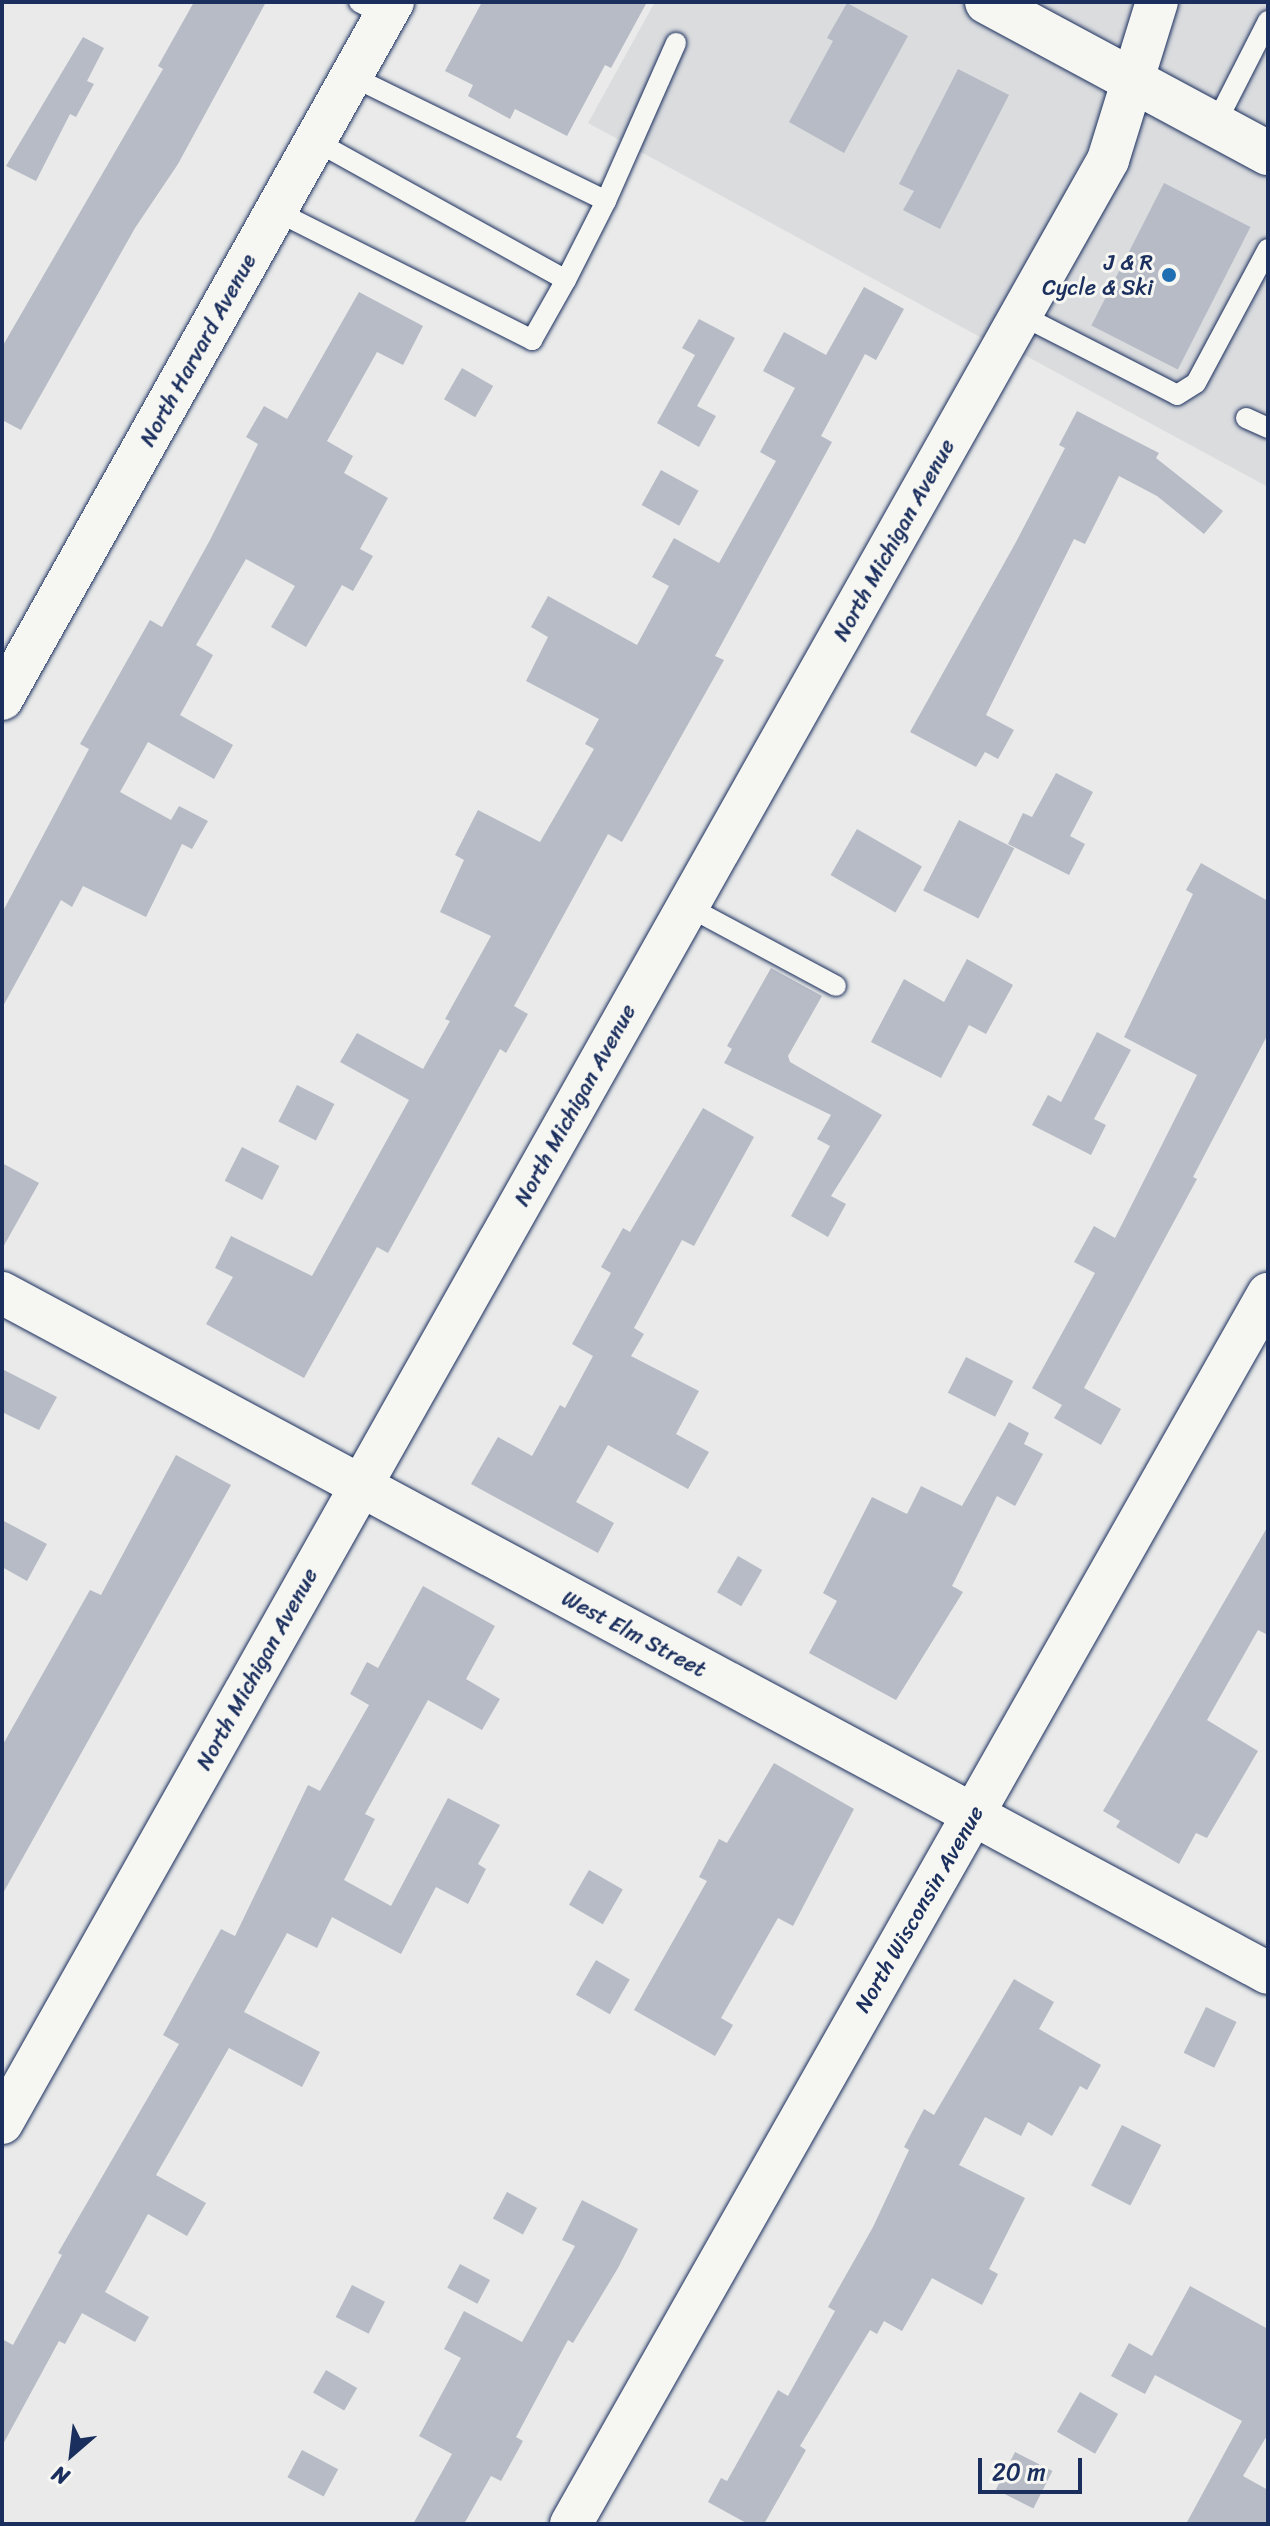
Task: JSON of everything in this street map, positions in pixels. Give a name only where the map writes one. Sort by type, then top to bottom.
[{"type":"main road","points":[[987,2],[1268,153]]},
{"type":"street","name":"North Michigan Avenue","points":[[2,2123],[1108,160],[1157,2]]},
{"type":"street","name":"North Harvard Avenue","points":[[2,699],[351,76],[379,7]]},
{"type":"street","name":"West Elm Street","points":[[2,1293],[1268,1973]]},
{"type":"street","name":"North Wisconsin Avenue","points":[[571,2524],[1268,1294]]},
{"type":"lane","points":[[1215,125],[1268,21]]},
{"type":"lane","points":[[276,211],[532,340],[606,201],[676,43]]},
{"type":"lane","points":[[351,76],[606,201]]},
{"type":"lane","points":[[315,141],[566,280]]},
{"type":"lane","points":[[1021,315],[1177,395],[1196,383],[1268,249]]},
{"type":"lane","points":[[1246,418],[1268,428]]},
{"type":"lane","points":[[687,906],[836,986]]},
{"type":"shaded area","points":[[655,2],[961,2],[1118,87],[991,343],[588,123]]},
{"type":"shaded area","points":[[1012,2],[1268,2],[1268,141]]},
{"type":"shaded area","points":[[1139,99],[1268,169],[1268,487],[1015,350]]},
{"type":"building","points":[[194,2],[266,2],[178,164],[135,228],[21,430],[2,420],[2,347],[163,69],[158,66]]},
{"type":"building","points":[[482,2],[647,2],[611,68],[605,65],[567,136],[515,109],[510,119],[468,96],[473,85],[445,71]]},
{"type":"building","points":[[847,3],[908,36],[844,153],[789,122],[833,41],[827,38]]},
{"type":"building","points":[[83,37],[104,48],[87,81],[94,84],[76,117],[70,114],[36,181],[6,166]]},
{"type":"building","points":[[958,69],[1009,95],[940,229],[903,210],[914,191],[899,184]]},
{"type":"building","name":"J & R Cycle & Ski","points":[[1164,183],[1250,227],[1178,370],[1091,326]]},
{"type":"building","points":[[864,287],[904,309],[876,360],[865,354],[821,436],[832,442],[715,656],[724,660],[622,842],[608,834],[514,1006],[528,1014],[506,1053],[500,1049],[388,1253],[377,1247],[304,1378],[206,1324],[233,1277],[215,1268],[231,1236],[312,1276],[409,1100],[340,1062],[357,1033],[423,1069],[450,1021],[445,1019],[491,936],[440,912],[464,860],[455,855],[478,810],[540,842],[594,749],[585,744],[599,719],[526,681],[548,637],[531,627],[548,596],[637,645],[669,586],[652,577],[674,538],[719,563],[776,461],[760,452],[795,388],[763,371],[784,332],[826,355]]},
{"type":"building","points":[[359,292],[423,326],[403,365],[377,352],[327,441],[353,456],[344,473],[388,498],[360,549],[373,556],[353,591],[342,585],[306,647],[271,627],[295,586],[246,559],[196,645],[213,655],[180,715],[233,745],[214,779],[148,742],[120,792],[171,820],[179,806],[208,821],[192,849],[182,844],[146,917],[83,886],[72,907],[61,900],[2,1008],[2,913],[89,749],[80,744],[150,620],[162,627],[210,540],[258,444],[246,437],[264,406],[287,419]]},
{"type":"building","points":[[699,319],[735,338],[697,406],[716,416],[699,447],[657,423],[695,355],[682,348]]},
{"type":"building","points":[[462,368],[493,386],[475,417],[444,399]]},
{"type":"building","points":[[1077,411],[1159,453],[1156,458],[1223,511],[1204,534],[1157,496],[1119,476],[1085,544],[1074,539],[986,715],[1014,730],[998,759],[985,752],[976,767],[910,732],[1065,448],[1059,445]]},
{"type":"building","points":[[661,470],[699,491],[679,526],[642,505]]},
{"type":"building","points":[[1056,773],[1093,792],[1070,836],[1085,844],[1069,875],[1008,844],[1023,813],[1032,817]]},
{"type":"building","points":[[959,820],[1014,848],[978,919],[923,890]]},
{"type":"building","points":[[857,829],[922,866],[895,912],[830,875]]},
{"type":"building","points":[[1201,863],[1268,901],[1268,1034],[1193,1177],[1197,1179],[1084,1388],[1121,1409],[1101,1445],[1054,1418],[1062,1405],[1032,1388],[1095,1273],[1074,1262],[1094,1226],[1115,1238],[1197,1075],[1124,1037],[1193,894],[1186,890]]},
{"type":"building","points":[[967,959],[1013,985],[986,1034],[969,1025],[941,1078],[871,1042],[904,979],[944,1002]]},
{"type":"building","points":[[771,968],[822,996],[788,1056],[790,1062],[882,1115],[831,1196],[846,1204],[828,1237],[791,1216],[830,1146],[817,1139],[831,1115],[724,1063],[732,1049],[727,1046]]},
{"type":"building","points":[[1097,1032],[1131,1050],[1094,1119],[1106,1125],[1091,1155],[1032,1125],[1048,1095],[1061,1102]]},
{"type":"building","points":[[297,1085],[334,1104],[316,1141],[278,1122]]},
{"type":"building","points":[[703,1108],[754,1137],[694,1246],[682,1240],[634,1328],[644,1334],[631,1356],[699,1391],[676,1434],[709,1452],[688,1489],[608,1445],[576,1502],[614,1523],[598,1553],[471,1484],[498,1437],[532,1456],[560,1405],[565,1408],[593,1356],[572,1344],[611,1273],[601,1267],[623,1228],[630,1232]]},
{"type":"building","points":[[242,1147],[279,1166],[262,1200],[225,1181]]},
{"type":"building","points":[[2,1163],[39,1183],[2,1249]]},
{"type":"building","points":[[966,1357],[1013,1381],[995,1417],[948,1393]]},
{"type":"building","points":[[2,1369],[57,1397],[39,1430],[2,1412]]},
{"type":"building","points":[[1009,1422],[1029,1433],[1024,1444],[1043,1454],[1015,1506],[997,1496],[952,1586],[963,1592],[896,1700],[809,1653],[837,1601],[823,1593],[872,1497],[907,1514],[921,1486],[962,1506]]},
{"type":"building","points":[[176,1455],[231,1485],[2,1895],[2,1746],[90,1590],[101,1595]]},
{"type":"building","points":[[2,1520],[47,1544],[27,1581],[2,1567]]},
{"type":"building","points":[[1268,1526],[1268,1635],[1258,1630],[1207,1720],[1258,1751],[1207,1838],[1196,1833],[1179,1864],[1116,1827],[1120,1821],[1103,1811]]},
{"type":"building","points":[[738,1556],[762,1570],[741,1606],[717,1592]]},
{"type":"building","points":[[423,1586],[495,1626],[466,1679],[500,1699],[482,1730],[428,1700],[365,1814],[375,1819],[344,1880],[391,1906],[448,1798],[500,1825],[478,1864],[486,1869],[468,1904],[436,1887],[401,1954],[332,1917],[317,1948],[287,1933],[244,2012],[320,2052],[302,2087],[229,2048],[156,2175],[206,2203],[187,2236],[148,2214],[105,2292],[149,2317],[135,2342],[82,2313],[65,2344],[59,2341],[2,2446],[2,2339],[13,2345],[62,2255],[58,2253],[179,2044],[163,2035],[221,1929],[235,1936],[308,1785],[320,1791],[369,1705],[350,1694],[367,1662],[378,1668]]},
{"type":"building","points":[[774,1763],[854,1809],[793,1926],[778,1918],[721,2018],[733,2025],[715,2056],[634,2010],[707,1881],[699,1877],[719,1839],[727,1843]]},
{"type":"building","points":[[589,1870],[623,1890],[603,1924],[569,1905]]},
{"type":"building","points":[[596,1960],[630,1980],[610,2014],[576,1995]]},
{"type":"building","points":[[1014,1979],[1054,2002],[1039,2029],[1101,2065],[1087,2090],[1080,2086],[1052,2136],[1028,2122],[1021,2136],[985,2117],[959,2165],[1025,2198],[989,2269],[998,2274],[982,2305],[932,2278],[902,2331],[884,2321],[877,2334],[870,2330],[800,2446],[806,2450],[764,2524],[748,2524],[708,2502],[721,2478],[727,2481],[778,2390],[788,2396],[835,2311],[828,2307],[873,2227],[909,2150],[904,2147],[924,2109],[934,2115]]},
{"type":"building","points":[[1206,2007],[1237,2022],[1214,2068],[1184,2053]]},
{"type":"building","points":[[1122,2125],[1161,2145],[1130,2206],[1091,2186]]},
{"type":"building","points":[[507,2192],[537,2208],[523,2234],[493,2218]]},
{"type":"building","points":[[582,2200],[638,2229],[618,2268],[573,2343],[568,2340],[516,2437],[523,2441],[501,2481],[491,2476],[464,2524],[413,2524],[452,2454],[419,2436],[461,2358],[444,2349],[464,2311],[522,2342],[575,2246],[562,2240]]},
{"type":"building","points":[[460,2264],[490,2280],[477,2304],[447,2288]]},
{"type":"building","points":[[352,2285],[385,2302],[369,2334],[336,2317]]},
{"type":"building","points":[[1190,2286],[1268,2329],[1268,2434],[1243,2476],[1268,2490],[1268,2524],[1186,2524],[1242,2421],[1155,2375],[1145,2394],[1111,2376],[1129,2343],[1152,2356]]},
{"type":"building","points":[[326,2370],[357,2388],[344,2411],[313,2393]]},
{"type":"building","points":[[1080,2392],[1118,2414],[1095,2454],[1057,2432]]},
{"type":"building","points":[[302,2450],[338,2469],[324,2497],[287,2477]]},
{"type":"building","points":[[1015,2452],[1052,2471],[1033,2508],[996,2489]]},
{"type":"place","name":"J & R Cycle & Ski","points":[[1169,275]]}]
